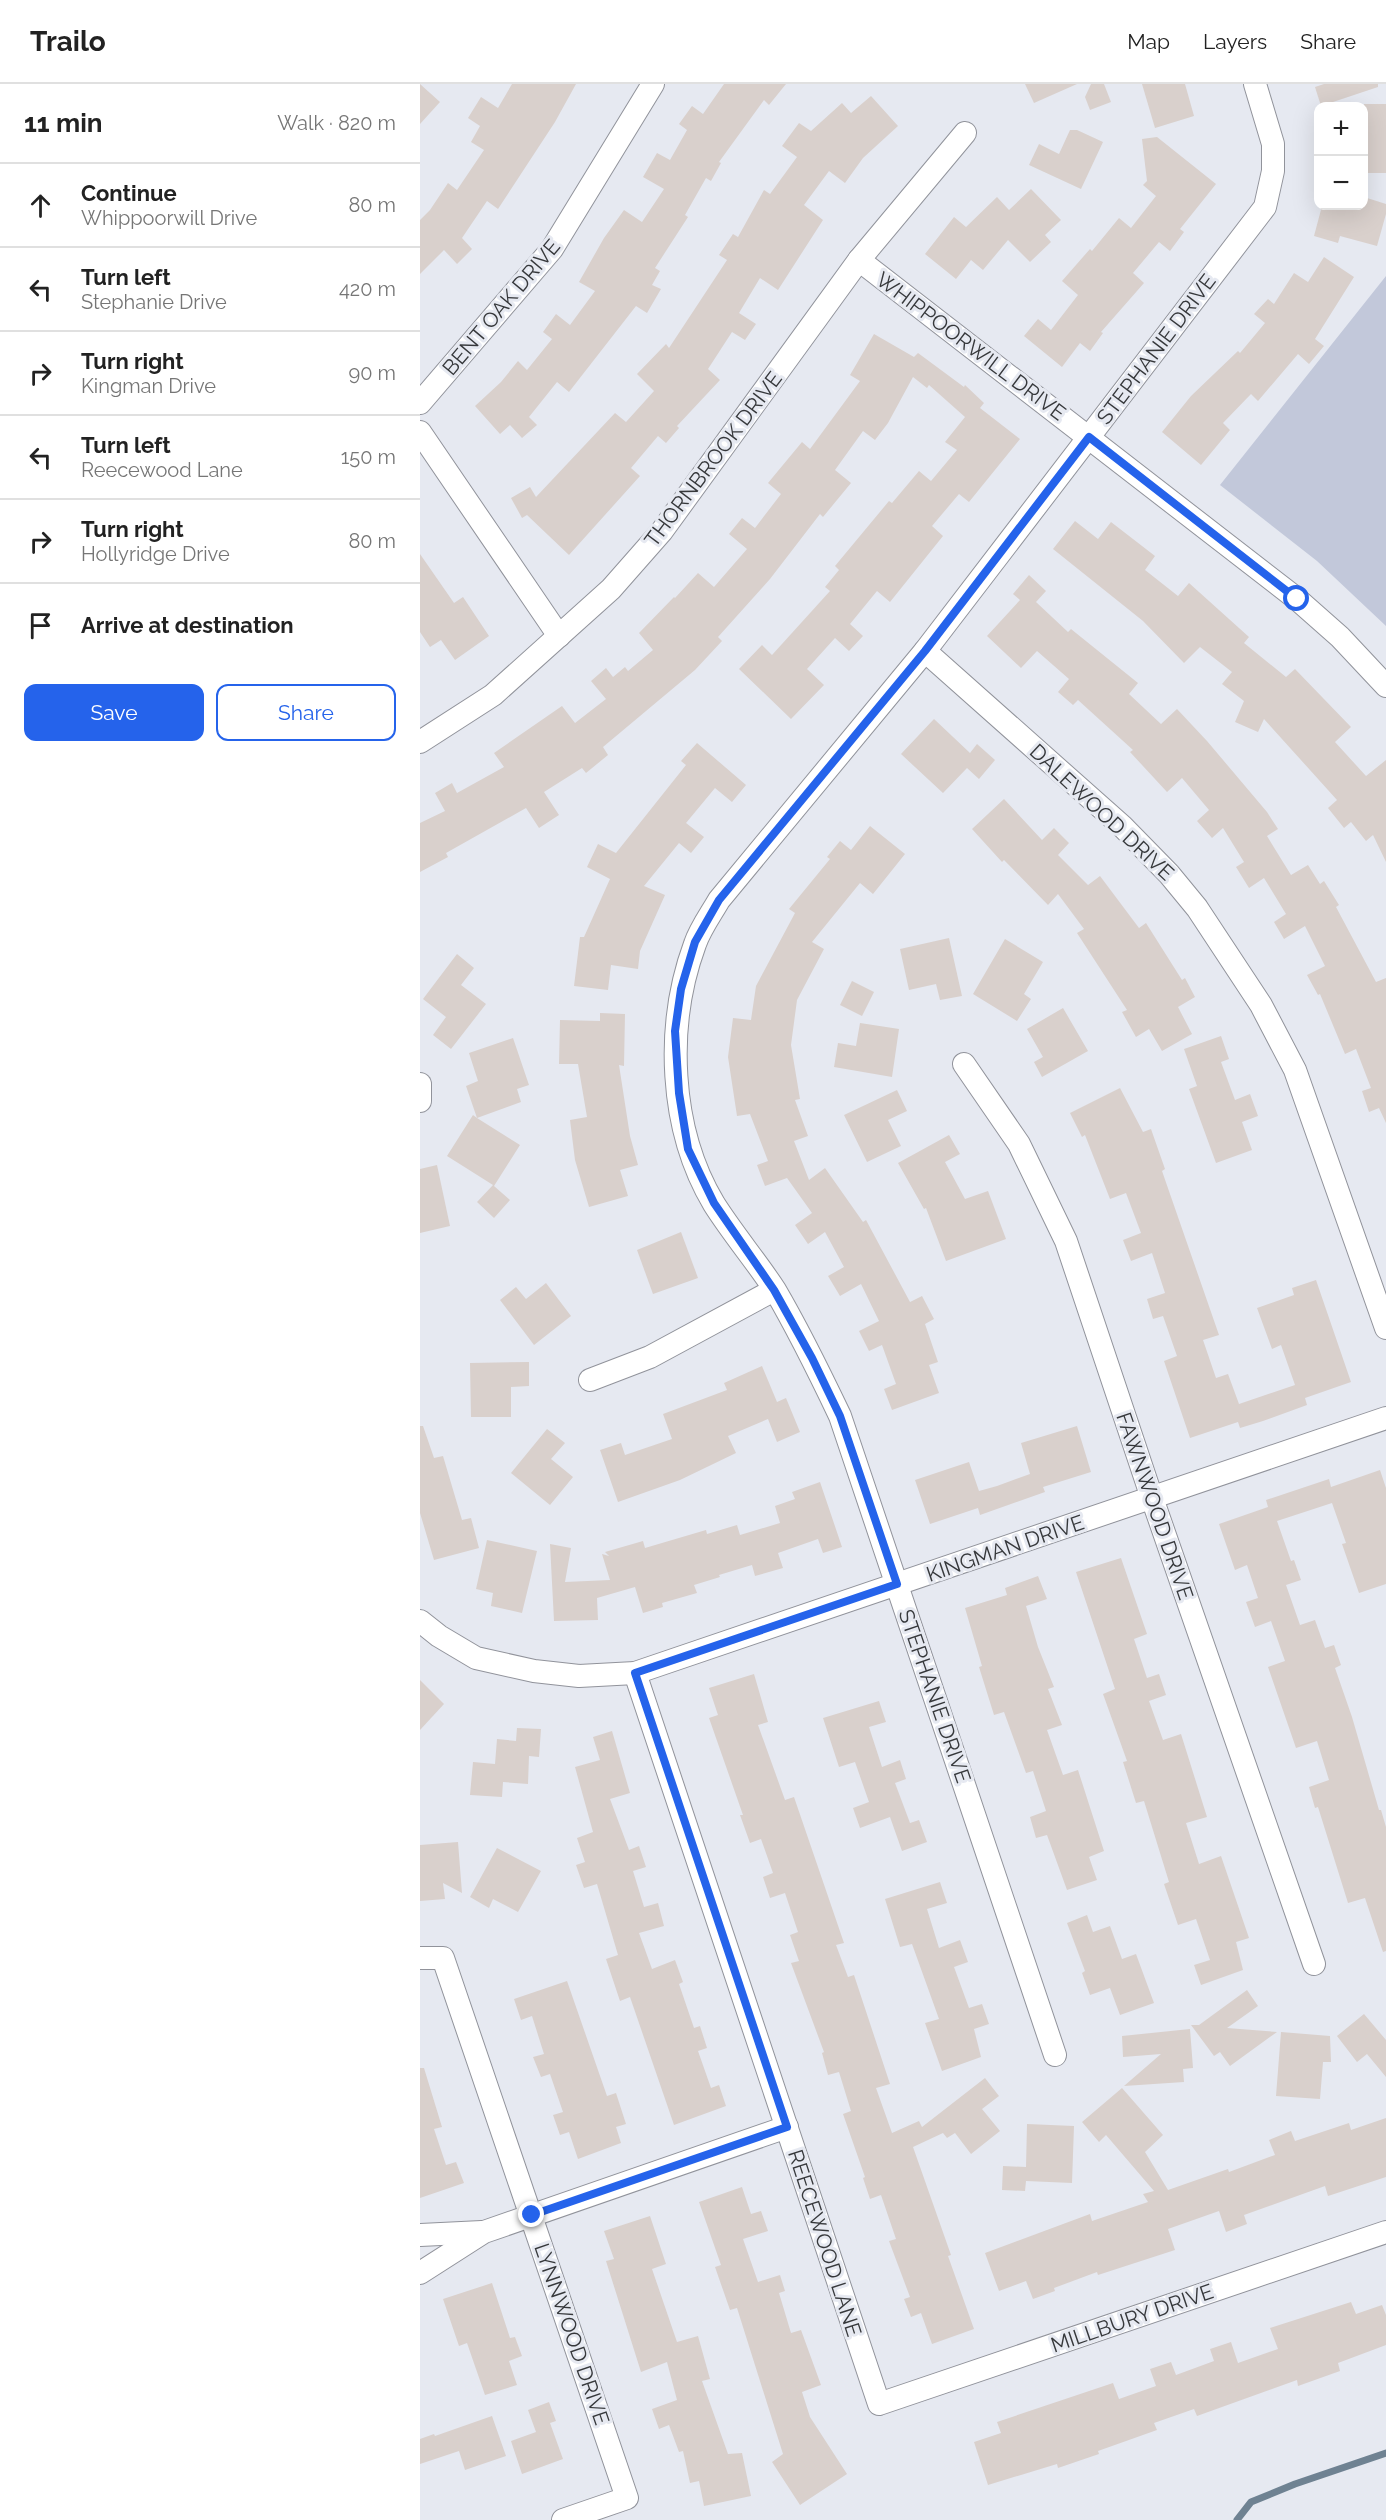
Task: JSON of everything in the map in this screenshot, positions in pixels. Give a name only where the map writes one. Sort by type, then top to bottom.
[{"type":"street","name":"BENT OAK DRIVE","points":[[420,403],[552,249],[653,84]]},
{"type":"street","name":"STEPHANIE DRIVE","points":[[1055,2055],[840,1416],[812,1358],[774,1290],[714,1203],[688,1149],[679,1093],[675,1031],[681,989],[695,942],[719,900],[925,651],[1265,207],[1273,171],[1273,144],[1255,84]]},
{"type":"street","name":"THORNBROOK DRIVE","points":[[420,742],[493,696],[611,589],[662,531],[859,260],[965,133]]},
{"type":"street","name":"WHIPPOORWILL DRIVE","points":[[859,260],[1297,599],[1340,637],[1386,686]]},
{"type":"street","points":[[420,432],[559,636]]},
{"type":"street","name":"DALEWOOD DRIVE","points":[[925,651],[1122,826],[1169,874],[1197,908],[1261,1005],[1295,1070],[1386,1328]]},
{"type":"street","name":"FAWNWOOD DRIVE","points":[[964,1064],[1019,1144],[1066,1241],[1152,1498],[1314,1964]]},
{"type":"street","points":[[420,1084],[420,1101]]},
{"type":"street","points":[[590,1380],[650,1357],[774,1290]]},
{"type":"street","name":"KINGMAN DRIVE","points":[[420,1621],[439,1636],[476,1658],[534,1671],[568,1675],[635,1673],[1386,1418]]},
{"type":"street","name":"REECEWOOD LANE","points":[[635,1673],[879,2404]]},
{"type":"street","name":"LYNNWOOD DRIVE","points":[[420,1958],[443,1958],[627,2498],[564,2520]]},
{"type":"street","points":[[420,2273],[484,2232],[787,2127]]},
{"type":"street","points":[[420,2235],[484,2232]]},
{"type":"street","name":"MILLBURY DRIVE","points":[[879,2404],[1386,2232]]},
{"type":"shaded area","points":[[1386,276],[1386,626],[1317,561],[1220,485]]},
{"type":"building","points":[[420,84],[440,102],[420,124]]},
{"type":"building","points":[[512,84],[576,84],[555,122],[498,209],[487,201],[462,238],[472,249],[457,264],[444,250],[420,274],[420,220],[430,210],[448,183],[457,190],[484,150],[471,142],[480,126],[468,118],[481,97],[498,108]]},
{"type":"building","points":[[724,84],[786,84],[769,105],[764,100],[719,162],[721,163],[711,181],[706,178],[685,215],[688,217],[655,268],[660,271],[652,285],[661,289],[647,313],[636,306],[569,392],[557,382],[529,417],[537,425],[522,438],[510,425],[500,434],[475,406],[501,382],[518,361],[527,370],[552,339],[543,332],[556,314],[570,325],[595,291],[579,282],[604,238],[624,210],[642,222],[664,189],[643,177],[657,153],[670,160],[687,130],[679,124],[692,106],[703,114]]},
{"type":"building","points":[[1025,84],[1077,84],[1034,103]]},
{"type":"building","points":[[1091,84],[1104,84],[1111,102],[1090,110],[1085,97]]},
{"type":"building","points":[[1142,84],[1185,84],[1194,116],[1155,128]]},
{"type":"building","points":[[1324,84],[1378,84],[1378,87],[1333,102],[1320,102],[1315,87]]},
{"type":"building","points":[[871,96],[898,126],[863,158],[845,183],[829,171],[804,205],[823,220],[778,290],[760,278],[739,313],[756,324],[745,340],[732,332],[708,369],[720,380],[677,426],[679,428],[666,443],[658,436],[631,468],[640,476],[569,555],[527,515],[522,518],[511,498],[530,487],[536,497],[615,413],[626,422],[654,391],[637,374],[666,344],[669,348],[727,260],[719,255],[733,234],[738,237],[764,190],[770,194],[797,157],[782,146],[799,123],[811,131],[842,103],[851,113]]},
{"type":"building","points":[[1368,104],[1386,104],[1386,173],[1368,173]]},
{"type":"building","points":[[1070,130],[1077,130],[1103,142],[1081,189],[1029,165],[1039,144],[1059,154]]},
{"type":"building","points":[[1157,137],[1216,184],[1180,229],[1184,232],[1170,251],[1159,242],[1133,273],[1144,283],[1101,332],[1103,333],[1090,351],[1080,343],[1062,367],[1024,336],[1038,319],[1051,330],[1078,295],[1062,281],[1090,249],[1092,251],[1119,218],[1131,228],[1156,196],[1143,185],[1147,181],[1142,139]]},
{"type":"building","points":[[1031,189],[1061,220],[1045,235],[1051,242],[1030,262],[1008,240],[983,270],[971,260],[956,279],[925,254],[954,217],[966,227],[997,197],[1009,210]]},
{"type":"building","points":[[1368,198],[1386,204],[1386,214],[1377,246],[1340,236],[1338,243],[1314,236],[1321,210],[1368,210]]},
{"type":"building","points":[[1324,257],[1354,277],[1315,339],[1324,346],[1309,364],[1298,354],[1258,401],[1251,394],[1223,423],[1230,430],[1201,465],[1162,432],[1191,396],[1238,351],[1240,353],[1265,323],[1254,314],[1268,299],[1274,304],[1294,273],[1308,282]]},
{"type":"building","points":[[874,334],[914,357],[918,353],[964,387],[965,385],[984,403],[980,408],[1020,439],[969,502],[959,494],[932,526],[943,536],[890,602],[877,591],[850,624],[863,636],[849,651],[835,638],[807,669],[824,685],[791,719],[739,669],[762,645],[772,655],[830,591],[825,587],[839,570],[835,566],[889,501],[892,503],[919,471],[931,481],[957,450],[945,442],[965,417],[929,385],[927,388],[913,377],[888,423],[875,440],[863,431],[835,470],[851,483],[823,517],[820,514],[770,579],[718,637],[722,641],[695,670],[603,747],[608,755],[586,773],[582,768],[544,792],[559,815],[539,828],[526,808],[446,853],[448,857],[420,872],[420,823],[445,811],[435,793],[452,783],[457,793],[504,767],[494,753],[562,706],[575,723],[606,699],[591,681],[606,668],[613,677],[625,667],[628,671],[653,650],[639,633],[698,573],[714,587],[747,549],[729,534],[742,518],[755,528],[781,494],[768,483],[802,442],[810,449],[860,381],[850,375]]},
{"type":"building","points":[[1075,521],[1098,539],[1111,522],[1155,556],[1145,570],[1178,596],[1189,583],[1249,637],[1244,643],[1286,677],[1295,669],[1351,727],[1335,742],[1366,776],[1386,760],[1386,862],[1373,835],[1366,841],[1351,822],[1344,828],[1328,808],[1337,800],[1264,719],[1258,732],[1235,722],[1244,701],[1222,684],[1232,672],[1200,647],[1184,663],[1143,621],[1053,549]]},
{"type":"building","points":[[420,554],[454,603],[463,597],[489,636],[455,660],[441,640],[430,647],[420,632]]},
{"type":"building","points":[[1029,575],[1046,591],[1036,602],[1068,632],[1071,629],[1138,683],[1129,694],[1161,724],[1177,709],[1207,741],[1267,812],[1278,829],[1267,836],[1291,875],[1308,865],[1320,884],[1324,881],[1339,905],[1336,907],[1376,982],[1386,978],[1386,1123],[1379,1108],[1369,1112],[1362,1091],[1371,1088],[1356,1049],[1345,1054],[1320,994],[1318,995],[1307,975],[1325,966],[1305,926],[1284,939],[1274,922],[1286,914],[1264,878],[1249,888],[1236,867],[1244,862],[1223,828],[1212,838],[1197,821],[1209,810],[1182,778],[1167,792],[1130,752],[1133,750],[1078,700],[1073,705],[1058,692],[1069,679],[1037,651],[1021,668],[987,636],[1020,600],[1013,594]]},
{"type":"building","points":[[934,719],[970,753],[977,744],[995,760],[979,779],[967,768],[943,793],[901,754]]},
{"type":"building","points":[[697,743],[746,785],[732,802],[715,788],[686,823],[704,837],[691,853],[679,843],[644,886],[665,895],[640,951],[638,969],[611,965],[608,990],[574,986],[580,937],[584,937],[610,879],[587,867],[598,844],[616,853],[686,765],[681,761]]},
{"type":"building","points":[[1004,799],[1042,840],[1054,828],[1069,843],[1058,855],[1088,885],[1100,876],[1139,928],[1146,923],[1182,980],[1185,978],[1195,997],[1178,1007],[1192,1034],[1162,1051],[1149,1029],[1136,1037],[1122,1012],[1127,1010],[1077,933],[1084,929],[1058,894],[1048,905],[1004,860],[1002,862],[972,829]]},
{"type":"building","points":[[870,826],[905,854],[873,894],[860,883],[812,942],[824,949],[797,1000],[791,1045],[800,1099],[795,1100],[808,1136],[794,1141],[809,1180],[825,1168],[863,1222],[866,1220],[910,1302],[922,1296],[934,1319],[925,1324],[938,1362],[929,1365],[939,1393],[892,1410],[884,1389],[896,1384],[882,1345],[869,1351],[859,1331],[879,1321],[861,1284],[840,1296],[828,1276],[844,1267],[825,1232],[808,1244],[795,1225],[812,1213],[787,1178],[765,1186],[757,1165],[768,1161],[750,1114],[737,1116],[728,1057],[733,1018],[751,1020],[756,986],[795,913],[789,909],[830,859],[827,857],[840,841],[851,850]]},
{"type":"building","points":[[949,938],[962,996],[940,1000],[936,984],[909,990],[900,949]]},
{"type":"building","points":[[1005,939],[1043,962],[1024,994],[1031,999],[1017,1021],[973,994]]},
{"type":"building","points":[[457,954],[474,968],[461,985],[486,1004],[451,1049],[433,1035],[446,1017],[423,999]]},
{"type":"building","points":[[852,981],[874,992],[862,1016],[840,1005]]},
{"type":"building","points":[[1063,1008],[1088,1051],[1042,1077],[1034,1062],[1043,1057],[1027,1029]]},
{"type":"building","points":[[600,1013],[625,1014],[624,1066],[619,1065],[630,1136],[638,1165],[620,1170],[628,1196],[589,1207],[575,1160],[570,1120],[587,1117],[578,1064],[559,1064],[560,1020],[600,1021]]},
{"type":"building","points":[[860,1023],[899,1029],[892,1077],[834,1067],[838,1043],[856,1046]]},
{"type":"building","points":[[1221,1036],[1229,1059],[1221,1062],[1235,1100],[1250,1094],[1258,1116],[1242,1122],[1252,1150],[1216,1163],[1189,1089],[1197,1086],[1184,1049]]},
{"type":"building","points":[[513,1038],[529,1085],[517,1089],[521,1102],[477,1118],[466,1086],[478,1081],[469,1053]]},
{"type":"building","points":[[1120,1088],[1143,1132],[1151,1129],[1165,1169],[1162,1171],[1219,1335],[1203,1340],[1216,1378],[1228,1374],[1239,1404],[1295,1385],[1281,1345],[1272,1349],[1257,1308],[1294,1295],[1292,1288],[1316,1280],[1351,1382],[1305,1398],[1307,1405],[1263,1421],[1240,1428],[1238,1422],[1190,1438],[1164,1361],[1177,1356],[1163,1316],[1153,1319],[1147,1299],[1165,1293],[1152,1253],[1131,1261],[1123,1240],[1141,1233],[1126,1193],[1110,1199],[1085,1135],[1082,1137],[1070,1113]]},
{"type":"building","points":[[897,1090],[907,1111],[888,1120],[901,1146],[867,1162],[844,1115]]},
{"type":"building","points":[[473,1115],[520,1145],[494,1186],[510,1200],[494,1218],[477,1202],[493,1185],[447,1156]]},
{"type":"building","points":[[949,1135],[960,1154],[945,1162],[965,1199],[988,1191],[1006,1239],[946,1261],[926,1208],[924,1209],[898,1163]]},
{"type":"building","points":[[437,1165],[450,1226],[420,1233],[420,1169]]},
{"type":"building","points":[[681,1232],[698,1278],[653,1294],[637,1250]]},
{"type":"building","points":[[546,1283],[571,1316],[534,1345],[500,1300],[516,1287],[526,1299]]},
{"type":"building","points":[[529,1362],[529,1386],[511,1387],[511,1417],[471,1417],[470,1363]]},
{"type":"building","points":[[762,1366],[777,1402],[786,1398],[800,1432],[777,1442],[768,1419],[728,1436],[736,1453],[680,1480],[618,1502],[600,1450],[621,1443],[625,1455],[672,1439],[663,1414],[727,1390],[724,1383]]},
{"type":"building","points":[[420,1426],[423,1426],[434,1458],[443,1456],[462,1520],[471,1518],[479,1548],[434,1560],[420,1513]]},
{"type":"building","points":[[1077,1426],[1091,1472],[1043,1487],[1045,1492],[980,1515],[978,1508],[930,1524],[915,1480],[969,1462],[979,1491],[997,1486],[1030,1474],[1021,1443]]},
{"type":"building","points":[[547,1429],[565,1443],[551,1459],[573,1477],[550,1505],[511,1473]]},
{"type":"building","points":[[1380,1470],[1386,1488],[1386,1584],[1359,1593],[1342,1544],[1346,1543],[1332,1503],[1277,1521],[1291,1561],[1294,1560],[1301,1580],[1286,1585],[1300,1625],[1315,1620],[1325,1648],[1334,1645],[1341,1665],[1335,1668],[1386,1827],[1386,1951],[1383,1952],[1365,1898],[1348,1903],[1318,1807],[1315,1808],[1309,1787],[1329,1780],[1317,1741],[1296,1748],[1268,1667],[1285,1661],[1271,1621],[1255,1627],[1246,1602],[1258,1598],[1247,1565],[1235,1570],[1219,1524],[1268,1507],[1266,1500],[1329,1479],[1331,1487]]},
{"type":"building","points":[[820,1482],[842,1547],[823,1553],[818,1539],[778,1553],[783,1568],[755,1576],[752,1565],[719,1575],[720,1577],[694,1585],[697,1593],[662,1603],[663,1607],[643,1613],[635,1587],[597,1598],[598,1620],[554,1621],[550,1544],[571,1548],[565,1582],[610,1580],[602,1554],[609,1556],[605,1552],[643,1541],[645,1548],[706,1530],[707,1534],[737,1525],[740,1535],[780,1523],[775,1506],[795,1499],[792,1492]]},
{"type":"building","points":[[487,1540],[537,1551],[522,1613],[491,1606],[493,1593],[476,1589]]},
{"type":"building","points":[[1121,1558],[1147,1634],[1134,1639],[1147,1678],[1159,1674],[1166,1695],[1149,1701],[1163,1740],[1181,1734],[1207,1817],[1186,1823],[1199,1864],[1221,1856],[1249,1938],[1236,1942],[1243,1970],[1201,1985],[1194,1965],[1210,1960],[1196,1919],[1178,1925],[1164,1884],[1169,1882],[1144,1801],[1136,1803],[1123,1762],[1127,1761],[1103,1694],[1115,1689],[1076,1572]]},
{"type":"building","points":[[1038,1576],[1047,1599],[1026,1606],[1038,1647],[1054,1687],[1048,1689],[1062,1725],[1047,1730],[1063,1775],[1078,1770],[1104,1851],[1089,1857],[1097,1880],[1067,1890],[1047,1835],[1036,1838],[1030,1817],[1046,1811],[1033,1771],[1026,1773],[1004,1712],[994,1715],[979,1667],[982,1666],[965,1608],[1007,1595],[1005,1588]]},
{"type":"building","points":[[754,1674],[768,1722],[758,1725],[785,1800],[794,1797],[844,1943],[836,1945],[848,1977],[854,1975],[890,2084],[876,2088],[892,2133],[919,2121],[922,2127],[985,2078],[999,2096],[982,2109],[1000,2131],[971,2154],[955,2133],[947,2138],[943,2133],[913,2147],[974,2329],[932,2344],[921,2313],[911,2317],[904,2299],[910,2297],[889,2241],[896,2239],[881,2195],[870,2199],[863,2178],[865,2177],[843,2114],[851,2111],[839,2072],[828,2075],[822,2053],[824,2052],[791,1963],[799,1961],[790,1935],[798,1932],[785,1893],[770,1898],[763,1877],[773,1873],[761,1839],[750,1843],[740,1815],[743,1815],[709,1718],[718,1715],[709,1688]]},
{"type":"building","points":[[420,1680],[444,1704],[420,1730]]},
{"type":"building","points":[[879,1701],[886,1722],[869,1727],[882,1767],[900,1760],[906,1779],[895,1783],[910,1823],[919,1820],[927,1842],[902,1851],[890,1817],[860,1828],[853,1808],[869,1802],[855,1762],[839,1767],[823,1718]]},
{"type":"building","points":[[517,1728],[541,1729],[539,1757],[529,1756],[528,1784],[503,1782],[502,1797],[470,1795],[473,1762],[495,1764],[497,1739],[516,1741]]},
{"type":"building","points":[[612,1731],[630,1793],[610,1799],[629,1850],[639,1846],[646,1867],[633,1871],[644,1907],[658,1903],[664,1926],[639,1933],[652,1969],[675,1960],[683,1982],[679,1984],[694,2028],[700,2026],[707,2048],[698,2051],[711,2088],[719,2085],[726,2106],[674,2125],[630,1997],[620,2001],[606,1959],[618,1955],[597,1884],[584,1888],[576,1865],[585,1862],[577,1838],[593,1832],[575,1767],[600,1760],[593,1737]]},
{"type":"building","points":[[458,1842],[462,1893],[443,1883],[445,1899],[420,1901],[420,1845]]},
{"type":"building","points":[[497,1848],[541,1871],[518,1912],[493,1899],[489,1908],[470,1897]]},
{"type":"building","points":[[940,1882],[947,1903],[927,1909],[939,1948],[960,1940],[968,1962],[954,1967],[969,2008],[982,2004],[989,2024],[974,2029],[981,2057],[942,2071],[925,2023],[939,2019],[912,1944],[900,1947],[885,1899]]},
{"type":"building","points":[[1087,1915],[1093,1932],[1110,1926],[1122,1959],[1136,1954],[1154,2003],[1120,2015],[1110,1988],[1090,1995],[1082,1973],[1085,1971],[1067,1923]]},
{"type":"building","points":[[567,1981],[607,2096],[616,2093],[626,2124],[616,2127],[621,2143],[578,2159],[569,2132],[560,2135],[553,2115],[563,2112],[550,2074],[541,2077],[533,2057],[544,2054],[532,2016],[521,2020],[514,1999]]},
{"type":"building","points":[[1247,1990],[1258,2006],[1227,2028],[1277,2032],[1230,2066],[1220,2052],[1214,2056],[1191,2025],[1199,2025]]},
{"type":"building","points":[[1364,2014],[1386,2040],[1386,2077],[1367,2054],[1357,2062],[1337,2036]]},
{"type":"building","points":[[1190,2029],[1193,2068],[1183,2069],[1184,2082],[1124,2086],[1161,2054],[1123,2057],[1122,2036]]},
{"type":"building","points":[[1281,2032],[1330,2036],[1331,2062],[1323,2062],[1320,2099],[1276,2096]]},
{"type":"building","points":[[420,2068],[424,2068],[442,2127],[434,2129],[446,2165],[456,2162],[464,2183],[420,2198]]},
{"type":"building","points":[[1122,2088],[1163,2135],[1145,2152],[1168,2190],[1228,2169],[1229,2172],[1275,2155],[1269,2140],[1291,2131],[1295,2141],[1349,2123],[1351,2130],[1386,2118],[1386,2177],[1328,2196],[1325,2186],[1244,2215],[1247,2224],[1226,2232],[1219,2211],[1168,2229],[1175,2250],[1098,2275],[1097,2272],[1054,2288],[1055,2291],[1033,2299],[1026,2281],[999,2291],[985,2253],[1090,2214],[1092,2221],[1148,2202],[1143,2194],[1154,2191],[1106,2135],[1099,2142],[1082,2122]]},
{"type":"building","points":[[1027,2124],[1074,2126],[1072,2183],[1026,2181],[1025,2191],[1002,2190],[1003,2166],[1026,2167]]},
{"type":"building","points":[[742,2187],[751,2214],[761,2211],[768,2231],[743,2239],[758,2282],[780,2275],[785,2291],[779,2293],[791,2333],[801,2330],[821,2385],[802,2392],[810,2417],[847,2474],[800,2505],[772,2462],[783,2454],[737,2308],[730,2310],[715,2267],[721,2265],[699,2202]]},
{"type":"building","points":[[650,2216],[666,2264],[652,2269],[677,2342],[698,2336],[710,2379],[702,2381],[728,2454],[742,2453],[751,2496],[704,2506],[699,2481],[690,2483],[683,2451],[679,2452],[669,2425],[659,2429],[652,2409],[677,2400],[667,2362],[641,2372],[606,2261],[614,2259],[604,2231]]},
{"type":"building","points":[[492,2283],[510,2338],[515,2337],[522,2356],[509,2361],[517,2385],[485,2395],[467,2343],[459,2346],[443,2299]]},
{"type":"building","points":[[1351,2302],[1356,2314],[1382,2305],[1386,2315],[1386,2345],[1338,2363],[1340,2371],[1298,2386],[1297,2380],[1197,2416],[1194,2409],[1154,2423],[1157,2430],[1098,2451],[1099,2454],[1058,2468],[1057,2464],[988,2485],[974,2442],[1001,2433],[997,2422],[1113,2383],[1119,2399],[1156,2386],[1150,2369],[1171,2362],[1176,2375],[1214,2361],[1210,2349],[1231,2342],[1238,2363],[1278,2349],[1270,2328]]},
{"type":"building","points":[[549,2402],[556,2421],[550,2423],[563,2459],[522,2474],[511,2441],[536,2432],[528,2410]]},
{"type":"building","points":[[492,2416],[506,2456],[465,2470],[459,2451],[420,2464],[420,2439]]},
{"type":"waterway","points":[[1237,2520],[1251,2502],[1295,2484],[1386,2453]]},
{"type":"route","points":[[532,2215],[787,2127],[635,1673],[897,1584],[840,1416],[812,1358],[774,1290],[714,1203],[688,1149],[679,1093],[675,1031],[681,989],[695,942],[719,900],[925,651],[1089,437],[1297,599]]}]
